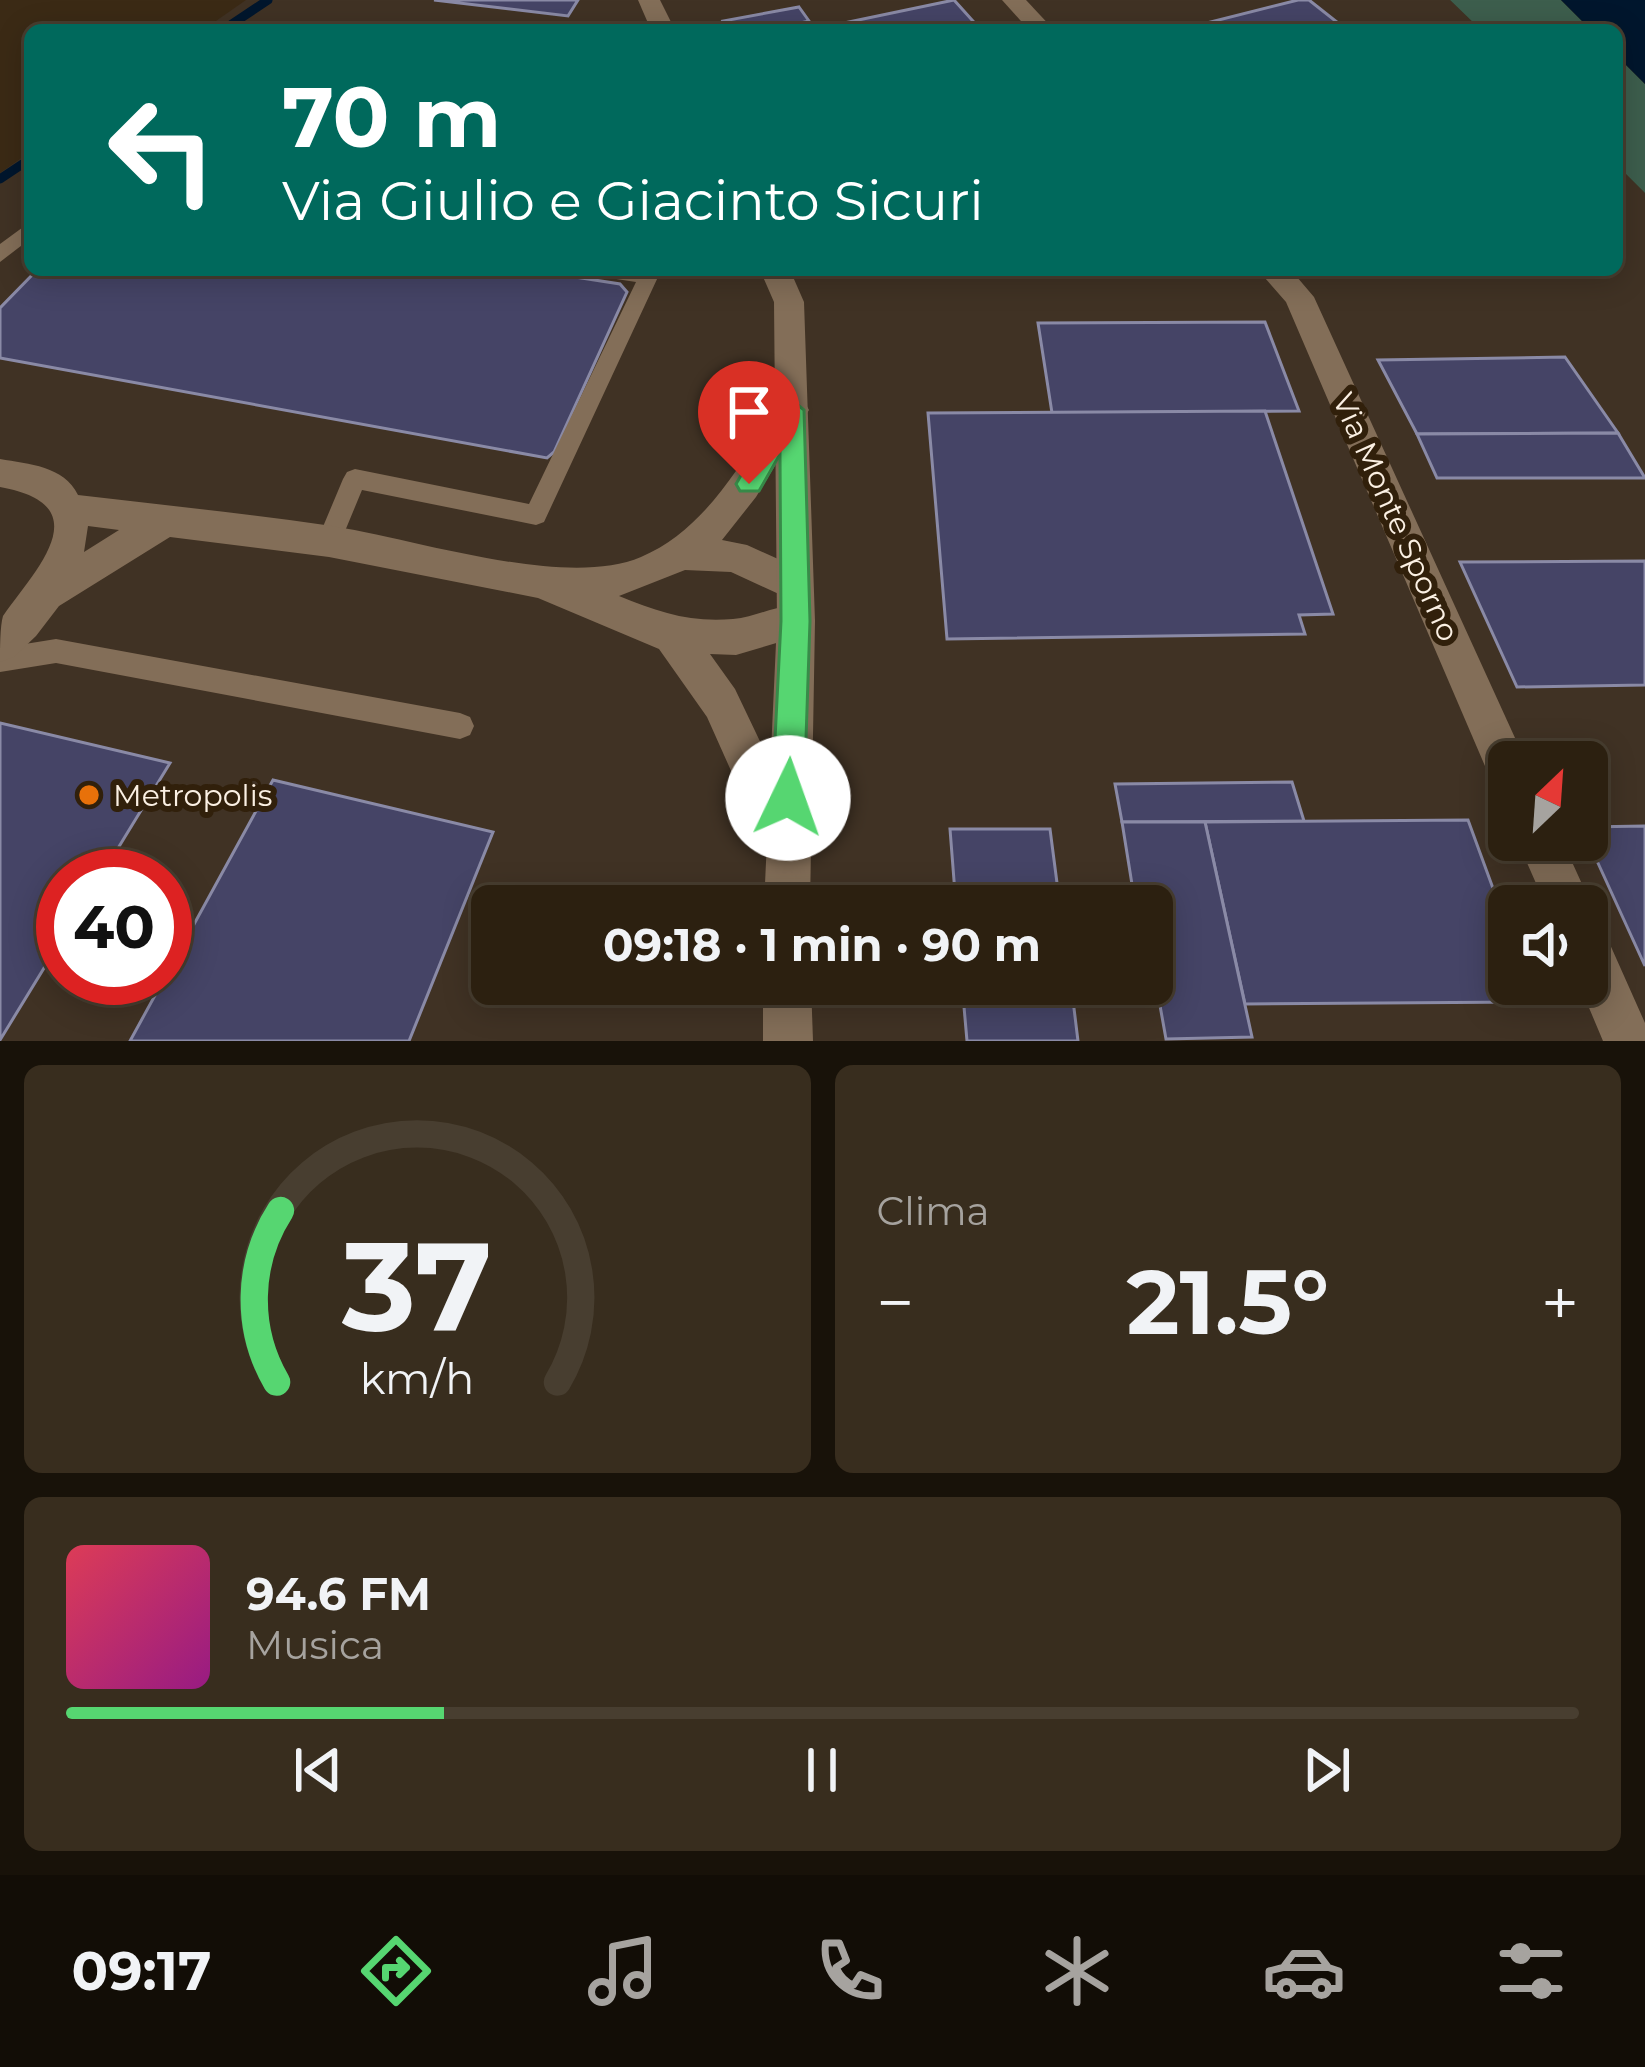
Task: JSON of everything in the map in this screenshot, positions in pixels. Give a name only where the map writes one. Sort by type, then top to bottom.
[{"type":"street","points":[[1013,0],[1036,24]]},
{"type":"street","points":[[778,276],[789,302],[795,602],[787,885]]},
{"type":"street","name":"Via Monte Sporno","points":[[1279,276],[1299,297],[1495,741]]},
{"type":"street","points":[[541,582],[623,580],[682,554],[749,484],[792,410]]},
{"type":"street","points":[[0,473],[20,474],[50,486],[69,509],[70,552],[52,591]]},
{"type":"street","points":[[69,509],[328,541],[541,582],[673,636],[736,637],[795,602]]},
{"type":"street","points":[[0,644],[52,591],[162,523]]},
{"type":"street","points":[[682,554],[734,556],[795,602]]},
{"type":"street","points":[[673,636],[722,703],[786,842]]},
{"type":"street","points":[[1608,996],[1628,1041]]},
{"type":"street","points":[[787,1005],[788,1041]]},
{"type":"lane","points":[[0,256],[24,234]]},
{"type":"lane","points":[[328,541],[356,479],[536,515],[648,277],[642,276]]},
{"type":"lane","points":[[0,660],[56,651],[460,726]]},
{"type":"shaded area","points":[[246,0],[1450,0],[1475,24],[212,24]]},
{"type":"shaded area","points":[[24,156],[24,276],[1623,276],[1623,171],[1645,193],[1645,1041],[0,1041],[0,173]]},
{"type":"green space","points":[[1450,0],[1561,0],[1585,24],[1475,24]]},
{"type":"green space","points":[[1623,62],[1645,84],[1645,193],[1623,171]]},
{"type":"water","points":[[1561,0],[1645,0],[1645,84],[1623,62],[1623,24],[1585,24]]},
{"type":"building","points":[[434,0],[578,0],[568,16]]},
{"type":"building","points":[[954,0],[976,24],[839,24]]},
{"type":"building","points":[[1309,0],[1339,24],[1203,24]]},
{"type":"building","points":[[799,7],[809,21],[725,24]]},
{"type":"building","points":[[31,276],[569,276],[620,284],[627,292],[554,452],[547,458],[0,358],[0,308]]},
{"type":"building","points":[[1265,322],[1299,411],[1052,413],[1038,323]]},
{"type":"building","points":[[1565,357],[1618,433],[1417,434],[1378,360]]},
{"type":"building","points":[[1265,411],[1333,614],[1299,615],[1305,634],[947,639],[928,413]]},
{"type":"building","points":[[1618,433],[1645,478],[1437,478],[1417,434]]},
{"type":"building","points":[[1645,561],[1645,685],[1517,687],[1460,562]]},
{"type":"building","points":[[0,723],[170,763],[117,849],[36,849],[36,981],[0,1040]]},
{"type":"building","points":[[273,780],[493,832],[409,1041],[130,1041],[150,1005],[192,1005],[192,928]]},
{"type":"building","points":[[1292,782],[1304,821],[1122,822],[1115,784]]},
{"type":"building","points":[[1468,820],[1492,885],[1488,885],[1488,1002],[1245,1004],[1205,822]]},
{"type":"building","points":[[1122,822],[1205,822],[1252,1037],[1166,1039],[1160,1005],[1173,1005],[1173,885],[1132,885]]},
{"type":"building","points":[[1645,826],[1645,966],[1597,861],[1608,861],[1608,827]]},
{"type":"building","points":[[950,829],[1050,829],[1057,885],[954,885]]},
{"type":"building","points":[[964,1005],[1074,1005],[1078,1041],[967,1041]]},
{"type":"waterway","points":[[232,24],[268,0]]},
{"type":"waterway","points":[[0,179],[24,163]]},
{"type":"place","name":"Metropolis","points":[[89,795]]},
{"type":"route","points":[[749,484],[792,410],[796,621],[788,798]]}]
